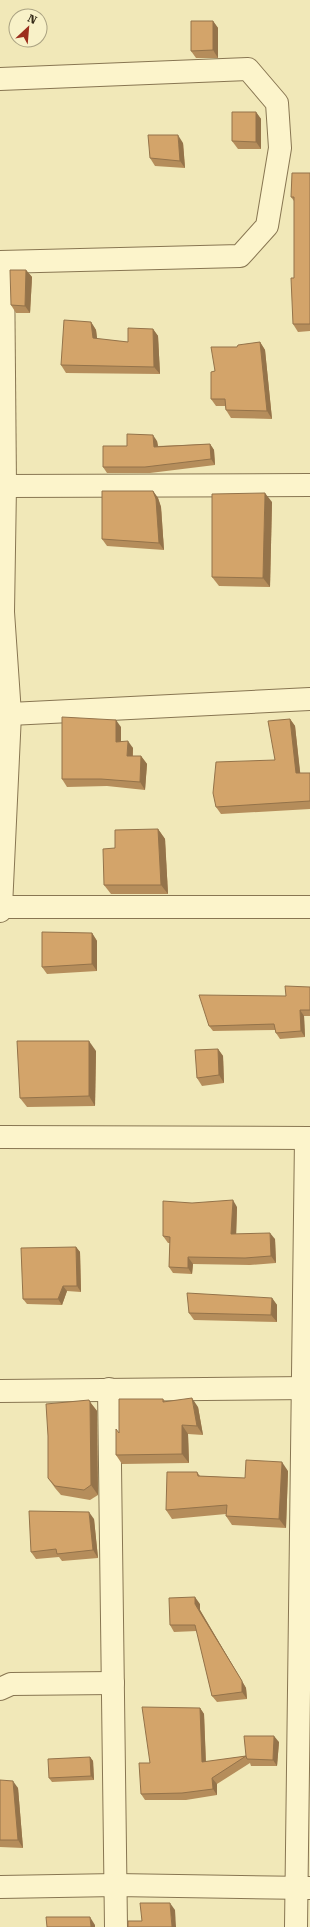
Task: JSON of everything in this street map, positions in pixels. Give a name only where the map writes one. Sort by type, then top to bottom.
[{"type":"street","points":[[0,79],[248,69],[277,103],[280,148],[267,226],[240,256],[2,262],[5,486],[1,613],[10,714],[0,909],[310,907]]},
{"type":"street","points":[[5,486],[310,485]]},
{"type":"street","points":[[10,714],[310,699]]},
{"type":"street","points":[[0,1137],[308,1138],[303,1888],[296,1927]]},
{"type":"street","points":[[0,1390],[306,1388]]},
{"type":"street","points":[[109,1389],[116,1927]]},
{"type":"street","points":[[0,1689],[11,1684],[113,1683]]},
{"type":"street","points":[[0,1887],[116,1885],[303,1888]]},
{"type":"building","points":[[191,21],[213,21],[213,50],[191,51]]},
{"type":"building","points":[[232,112],[256,112],[256,142],[232,141]]},
{"type":"building","points":[[148,135],[178,135],[180,161],[150,158]]},
{"type":"building","points":[[292,173],[310,173],[310,324],[293,324],[291,278],[294,278],[294,197],[291,197]]},
{"type":"building","points":[[10,270],[26,270],[25,306],[11,305]]},
{"type":"building","points":[[64,320],[91,322],[93,338],[128,342],[128,328],[153,329],[154,367],[61,365]]},
{"type":"building","points":[[260,342],[267,411],[226,410],[225,399],[211,399],[211,372],[215,371],[211,347],[237,347],[238,345]]},
{"type":"building","points":[[127,434],[153,435],[154,447],[210,444],[211,459],[145,467],[103,467],[103,446],[127,446]]},
{"type":"building","points":[[102,491],[153,491],[156,499],[159,543],[102,539]]},
{"type":"building","points":[[265,493],[263,578],[212,577],[212,494]]},
{"type":"building","points":[[62,717],[116,720],[116,742],[128,741],[127,756],[141,756],[140,782],[101,779],[62,779]]},
{"type":"building","points":[[290,719],[296,773],[310,773],[310,801],[216,807],[213,793],[216,762],[275,760],[268,721]]},
{"type":"building","points":[[158,829],[161,885],[104,885],[103,849],[115,848],[115,830]]},
{"type":"building","points":[[42,932],[92,933],[92,964],[42,967]]},
{"type":"building","points":[[285,986],[310,987],[310,1010],[300,1010],[301,1031],[276,1033],[274,1024],[209,1026],[199,995],[286,996]]},
{"type":"building","points":[[17,1041],[89,1041],[89,1096],[20,1098]]},
{"type":"building","points":[[218,1049],[219,1075],[197,1078],[195,1050]]},
{"type":"building","points":[[233,1200],[231,1234],[270,1233],[271,1256],[245,1258],[188,1257],[188,1268],[169,1267],[170,1237],[163,1236],[163,1201],[192,1203]]},
{"type":"building","points":[[76,1247],[77,1286],[63,1286],[58,1299],[23,1299],[21,1248]]},
{"type":"building","points":[[187,1293],[272,1298],[271,1315],[189,1313]]},
{"type":"building","points":[[192,1398],[197,1426],[182,1425],[182,1454],[116,1455],[116,1429],[119,1433],[119,1399],[163,1399],[163,1402]]},
{"type":"building","points":[[89,1400],[91,1485],[84,1490],[55,1486],[48,1478],[46,1404]]},
{"type":"building","points":[[246,1460],[282,1462],[279,1519],[226,1516],[227,1505],[166,1510],[167,1472],[197,1472],[198,1476],[245,1478]]},
{"type":"building","points":[[29,1511],[89,1512],[93,1550],[57,1554],[56,1549],[31,1552]]},
{"type":"building","points":[[195,1597],[195,1604],[242,1681],[242,1692],[212,1696],[195,1625],[170,1625],[169,1598]]},
{"type":"building","points":[[142,1707],[200,1708],[202,1762],[246,1756],[212,1778],[213,1789],[182,1793],[141,1794],[139,1763],[150,1763]]},
{"type":"building","points":[[244,1736],[274,1736],[273,1760],[247,1759]]},
{"type":"building","points":[[90,1757],[91,1776],[49,1778],[48,1759]]},
{"type":"building","points":[[0,1780],[13,1781],[18,1840],[0,1840]]},
{"type":"building","points":[[140,1903],[170,1903],[172,1927],[128,1927],[128,1921],[142,1921]]},
{"type":"building","points":[[46,1917],[90,1917],[91,1927],[47,1927]]}]
